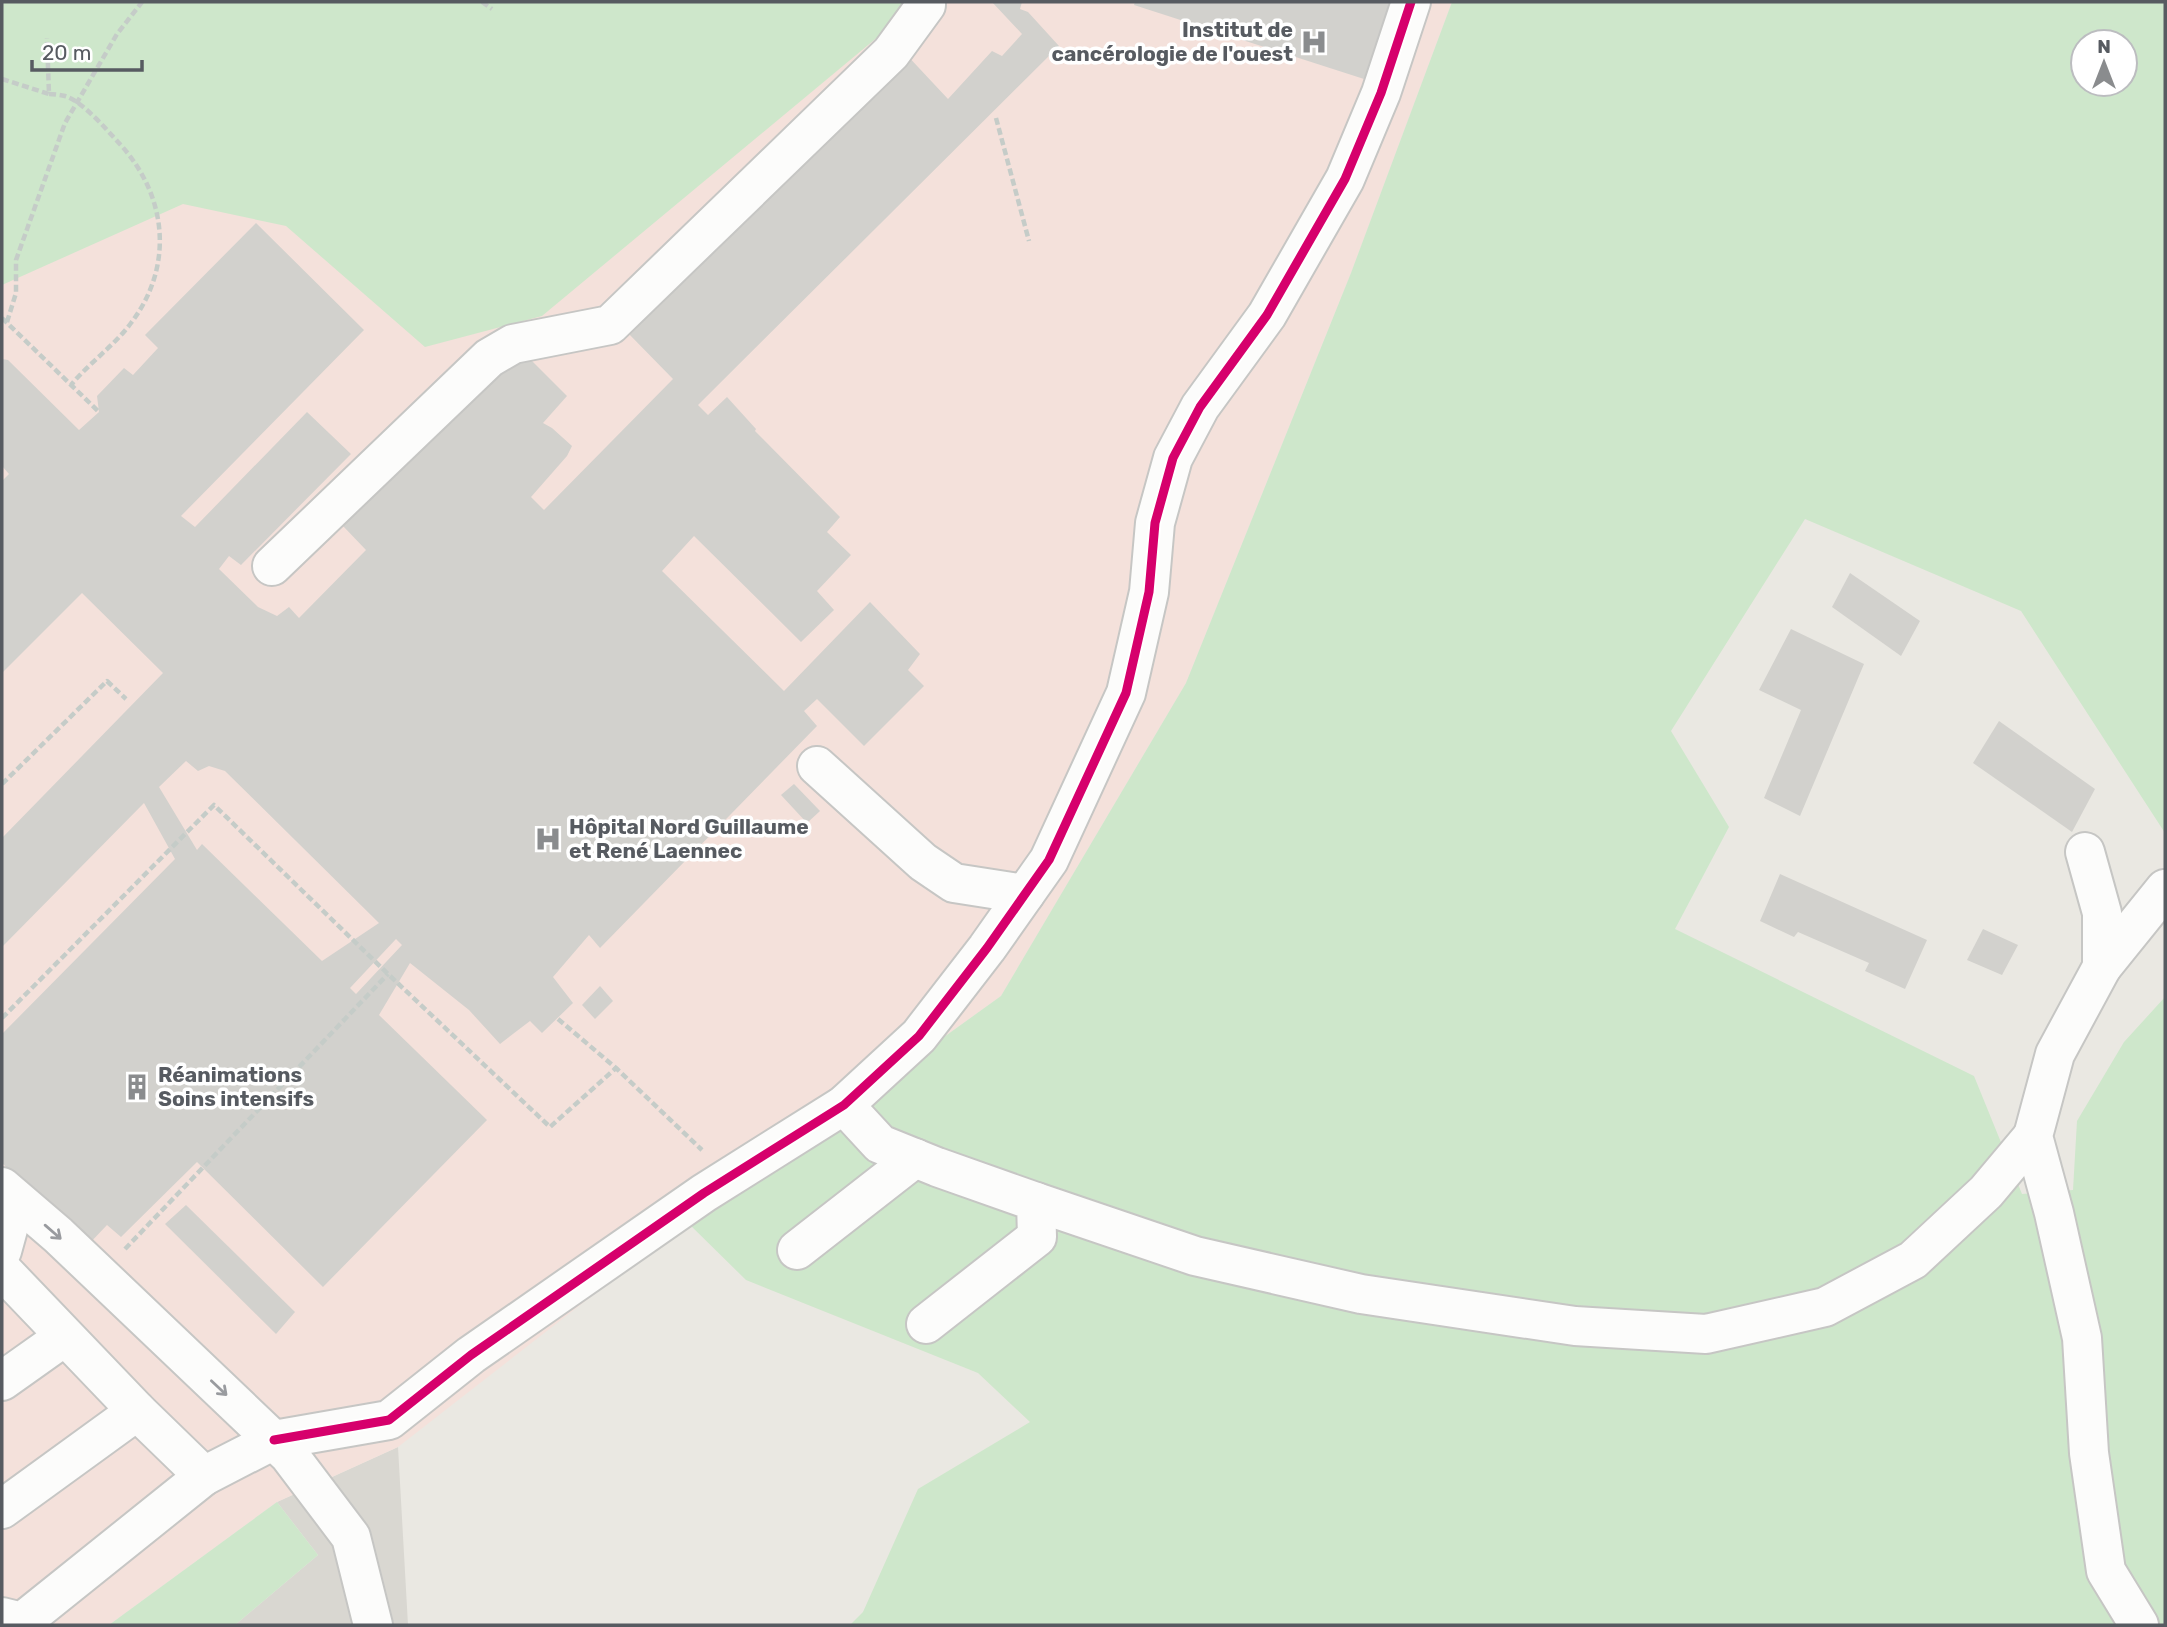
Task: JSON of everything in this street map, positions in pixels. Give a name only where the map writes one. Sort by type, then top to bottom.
[{"type":"street","points":[[272,566],[489,358],[513,344],[610,325],[891,52],[926,2]]},
{"type":"street","points":[[2,1617],[22,1622],[204,1476],[274,1440],[389,1420],[471,1355],[729,1177],[844,1105],[919,1036],[987,948],[1049,860],[1126,693],[1149,592],[1154,523],[1172,458],[1200,407],[1267,315],[1345,179],[1381,93],[1411,2]]},
{"type":"street","points":[[817,766],[923,862],[954,883],[1025,894]]},
{"type":"street","points":[[2085,852],[2102,913],[2102,967]]},
{"type":"street","points":[[844,1105],[880,1144],[1036,1202],[1195,1256],[1361,1294],[1575,1326],[1706,1334],[1825,1307],[1913,1260],[1986,1192],[2034,1136],[2055,1054],[2102,967],[2165,889]]},
{"type":"street","points":[[2034,1136],[2082,1338],[2089,1453],[2106,1571],[2139,1625]]},
{"type":"street","points":[[797,1250],[915,1158]]},
{"type":"street","points":[[9,1194],[100,1275],[289,1455],[351,1537],[373,1625]]},
{"type":"street","points":[[2,1251],[9,1194]]},
{"type":"street","points":[[926,1324],[1037,1237],[1036,1202]]},
{"type":"street","points":[[2,1270],[64,1337],[204,1476]]},
{"type":"street","points":[[2,1381],[64,1337]]},
{"type":"street","points":[[2,1509],[137,1411]]},
{"type":"path","points":[[7,323],[16,293],[16,260],[65,123],[117,33],[142,2]]},
{"type":"path","points":[[482,2],[492,9]]},
{"type":"path","points":[[47,38],[49,94]]},
{"type":"path","points":[[2,79],[49,94],[67,96],[101,123],[126,150],[146,179],[160,223],[160,262],[150,293],[130,324],[71,385]]},
{"type":"path","points":[[996,118],[1029,241]]},
{"type":"path","points":[[2,318],[99,412]]},
{"type":"path","points":[[2,784],[107,681],[127,699]]},
{"type":"path","points":[[2,1018],[214,805],[550,1127],[616,1068]]},
{"type":"path","points":[[100,1275],[388,974]]},
{"type":"path","points":[[558,1019],[616,1068],[729,1177]]},
{"type":"shaded area","name":"Hôpital Nord Guillaume et René Laennec","points":[[2,2],[1452,2],[1351,273],[1186,683],[1001,996],[687,1222],[398,1447],[277,1502],[109,1625],[2,1625]]},
{"type":"shaded area","points":[[398,1447],[408,1625],[235,1625],[318,1555],[277,1502]]},
{"type":"green space","points":[[2,2],[913,2],[915,6],[542,316],[425,347],[286,226],[183,204],[2,285]]},
{"type":"green space","points":[[1452,2],[2165,2],[2165,833],[2021,611],[1805,519],[1671,731],[1729,827],[1675,929],[1974,1076],[2022,1194],[2073,1190],[2077,1121],[2124,1042],[2165,997],[2165,1625],[850,1625],[863,1612],[918,1489],[1030,1422],[978,1373],[746,1280],[687,1222],[1001,996],[1186,683],[1351,273]]},
{"type":"green space","points":[[277,1502],[318,1555],[235,1625],[109,1625]]},
{"type":"building","points":[[992,2],[1022,2],[1020,9],[1028,12],[1059,46],[698,405],[708,415],[727,397],[755,431],[840,517],[827,532],[851,555],[817,591],[834,610],[801,642],[694,536],[662,571],[784,691],[870,602],[920,654],[908,670],[924,686],[864,746],[817,699],[804,711],[817,726],[600,948],[589,935],[553,977],[573,1003],[542,1033],[530,1021],[500,1044],[469,1010],[410,963],[379,1015],[487,1120],[323,1287],[197,1162],[121,1237],[107,1225],[87,1246],[2,1163],[2,1034],[175,859],[144,803],[2,947],[2,838],[163,673],[82,593],[2,673],[2,481],[9,474],[2,466],[2,359],[8,360],[79,430],[99,412],[97,396],[124,368],[133,375],[158,348],[145,335],[256,223],[364,330],[181,516],[195,527],[307,412],[351,454],[241,565],[229,556],[219,569],[258,607],[277,616],[289,607],[299,618],[366,550],[343,526],[521,350],[567,396],[543,423],[572,446],[567,456],[531,497],[544,510],[673,379],[627,332],[904,52],[948,99],[992,51],[1002,56],[1022,34]],"holes":[[[186,761],[198,771],[209,766],[225,771],[379,923],[322,961],[202,844],[197,850],[159,787]],[[396,939],[402,945],[356,994],[350,988]]]},
{"type":"building","name":"Institut de cancérologie de l'ouest","points":[[1135,2],[1394,2],[1364,79],[1134,5]]},
{"type":"building","points":[[1850,573],[1920,621],[1901,656],[1832,607]]},
{"type":"building","points":[[1791,629],[1864,664],[1800,816],[1764,798],[1801,710],[1759,690]]},
{"type":"building","points":[[1999,721],[2095,789],[2072,832],[1973,763]]},
{"type":"building","points":[[794,784],[820,811],[807,823],[781,795]]},
{"type":"building","points":[[1780,874],[1927,940],[1905,989],[1865,971],[1869,963],[1798,932],[1794,937],[1760,921]]},
{"type":"building","points":[[1983,929],[2018,945],[2002,975],[1967,960]]},
{"type":"building","points":[[600,986],[613,1001],[595,1019],[582,1005]]},
{"type":"building","points":[[186,1205],[295,1312],[276,1334],[165,1224]]},
{"type":"cycle path","points":[[274,1440],[389,1420],[471,1355],[704,1193],[844,1105],[919,1036],[987,948],[1049,860],[1126,693],[1149,592],[1155,523],[1173,458],[1200,407],[1267,315],[1345,179],[1381,93],[1411,2]]},
{"type":"place","name":"Institut de cancérologie de l'ouest","points":[[1314,42]]},
{"type":"place","name":"Hôpital Nord Guillaume et René Laennec","points":[[548,839]]},
{"type":"place","name":"Réanimations Soins intensifs","points":[[137,1087]]}]
